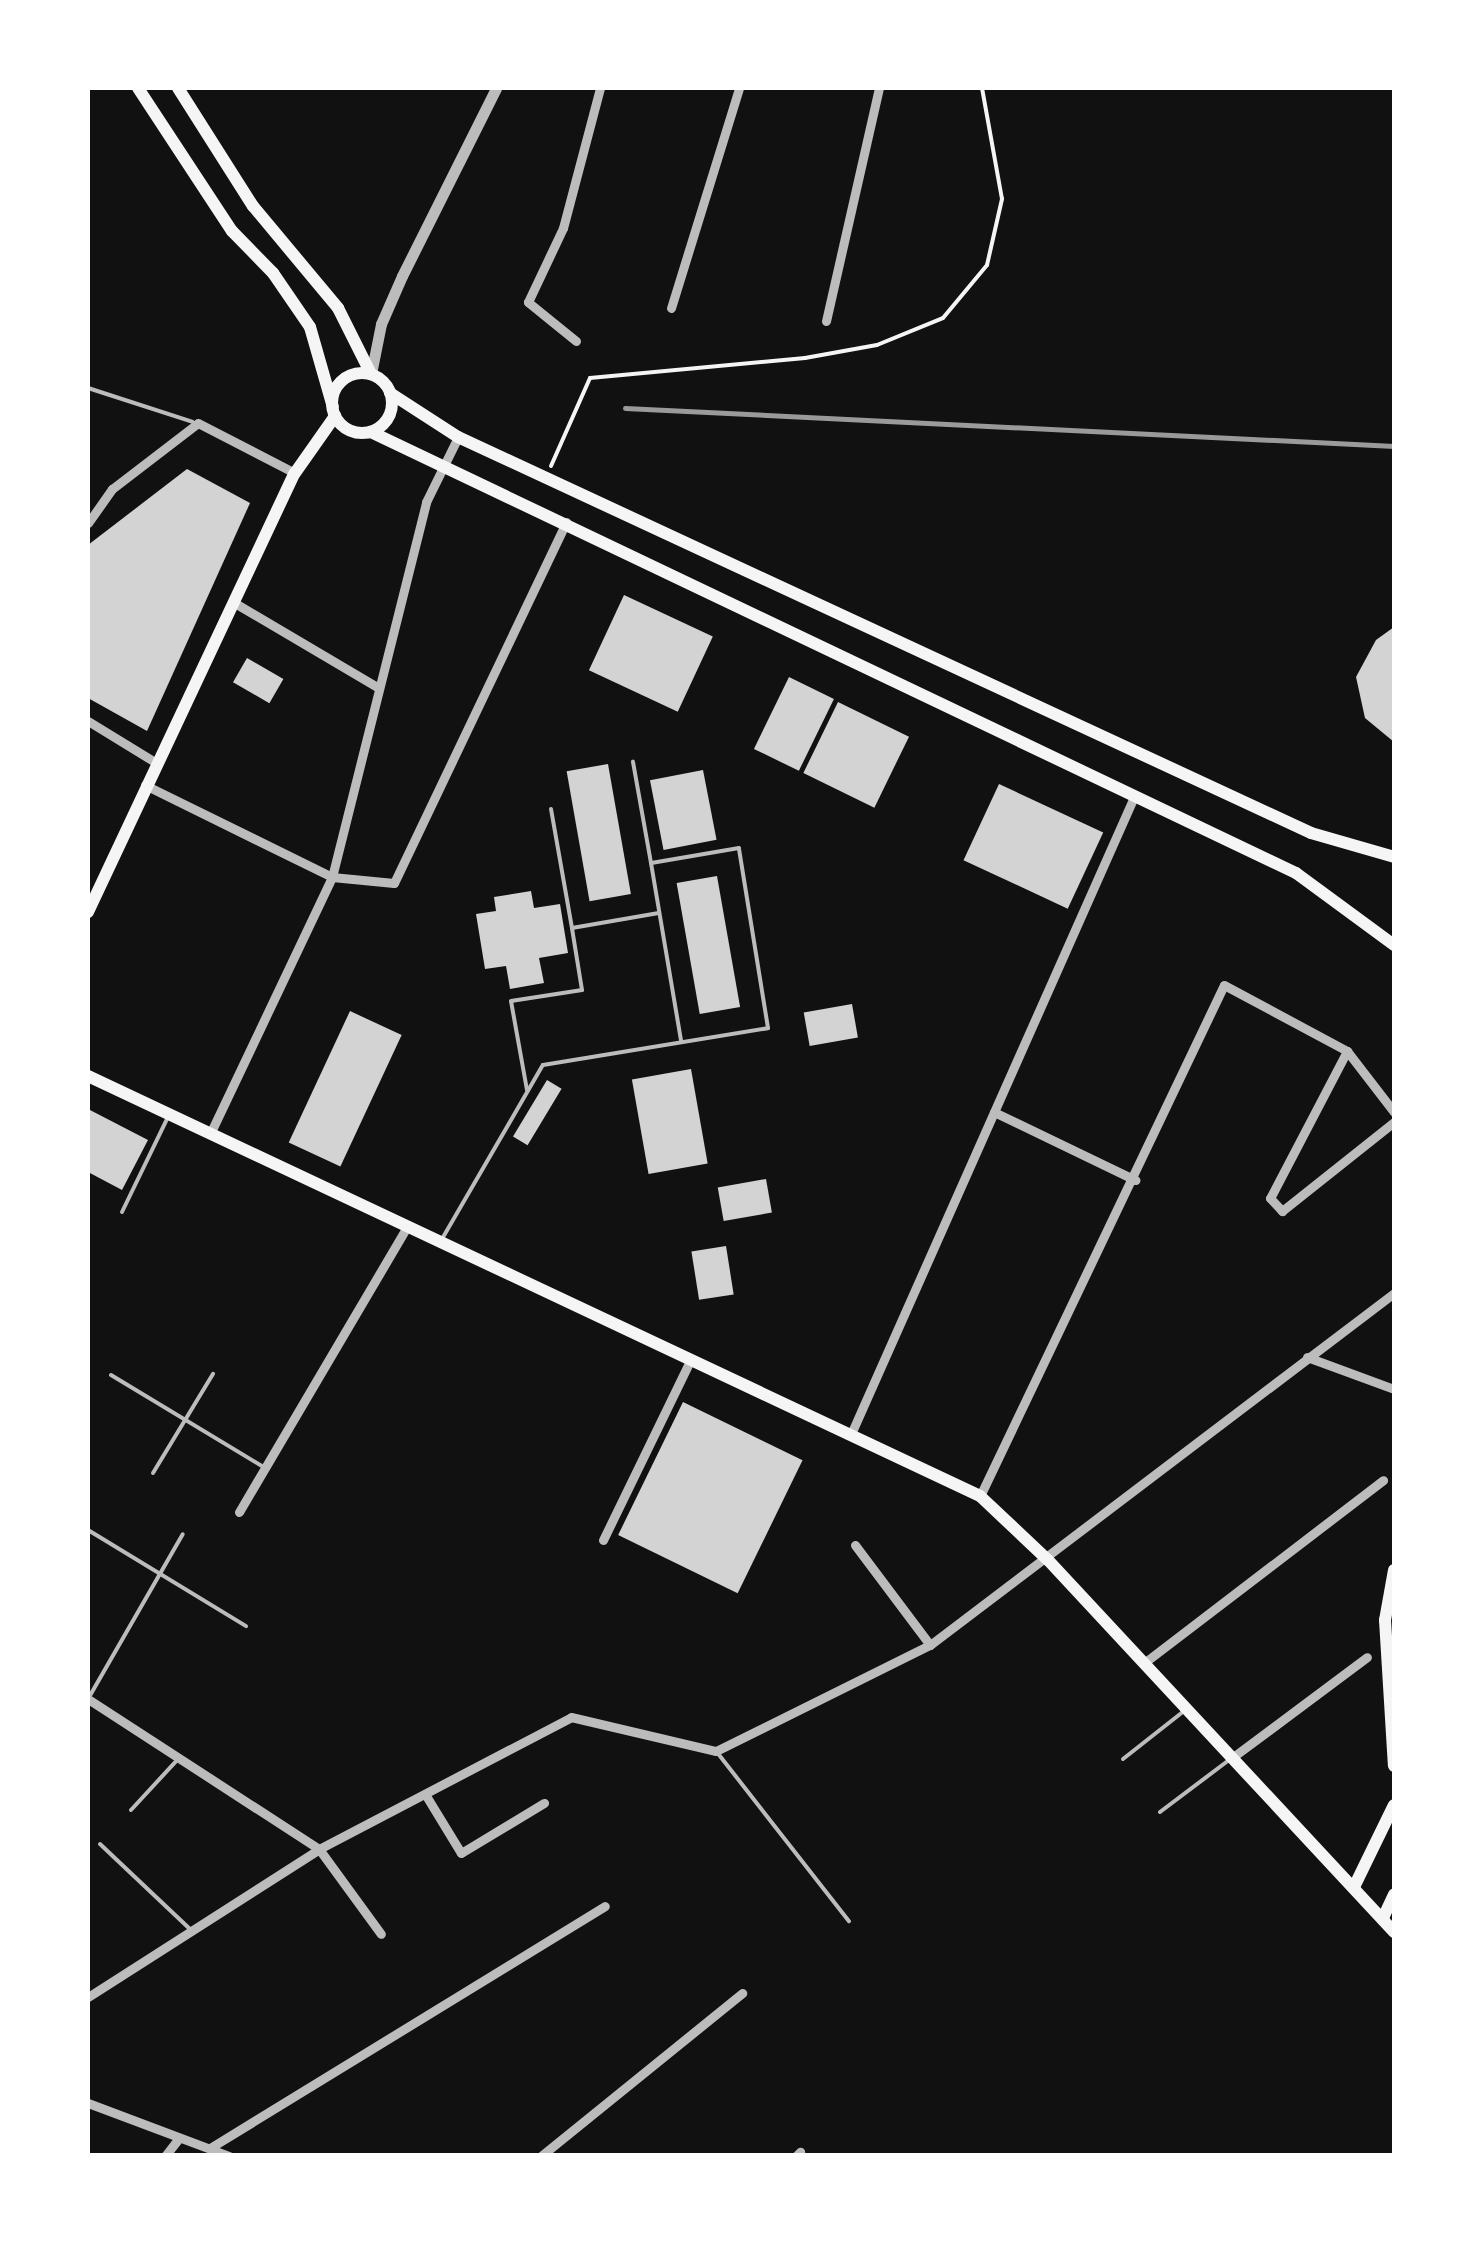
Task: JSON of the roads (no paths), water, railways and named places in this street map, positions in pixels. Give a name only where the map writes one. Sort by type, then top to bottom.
[{"type":"main road","points":[[138,88],[232,230],[273,273],[310,327],[334,412],[354,432],[371,432],[566,522],[1296,873],[1394,945]]},
{"type":"main road","points":[[178,88],[253,206],[338,308],[371,374],[390,393],[458,437],[1311,833],[1394,856]]},
{"type":"main road","points":[[88,912],[155,762],[295,474],[334,412],[340,383],[371,374]]},
{"type":"main road","points":[[371,432],[386,420],[390,393]]},
{"type":"main road","points":[[88,1076],[980,1496],[1048,1560],[1354,1886],[1389,1918],[1394,1932]]},
{"type":"main road","points":[[1394,1570],[1385,1620],[1394,1766]]},
{"type":"main road","points":[[1354,1886],[1394,1805]]},
{"type":"main road","points":[[1389,1918],[1394,1894]]},
{"type":"street","points":[[371,374],[381,324],[496,88]]},
{"type":"street","points":[[576,341],[528,302],[563,228],[600,88]]},
{"type":"street","points":[[671,308],[739,88]]},
{"type":"street","points":[[826,322],[879,88]]},
{"type":"street","points":[[88,523],[112,489],[198,424],[295,474]]},
{"type":"street","points":[[210,1134],[332,877],[426,502],[458,437]]},
{"type":"street","points":[[146,785],[332,877],[394,883],[566,522]]},
{"type":"street","points":[[233,602],[379,688]]},
{"type":"street","points":[[88,720],[155,762]]},
{"type":"street","points":[[851,1434],[1134,797]]},
{"type":"street","points":[[980,1496],[1136,1180],[1224,985],[1346,1051],[1394,1112]]},
{"type":"street","points":[[1346,1051],[1270,1198],[1282,1211],[1394,1122]]},
{"type":"street","points":[[994,1112],[1136,1180]]},
{"type":"street","points":[[239,1512],[407,1227]]},
{"type":"street","points":[[88,1997],[319,1849],[571,1717],[716,1751],[930,1645],[1048,1560],[1394,1292]]},
{"type":"street","points":[[1308,1357],[1394,1389]]},
{"type":"street","points":[[603,1540],[690,1359]]},
{"type":"street","points":[[1144,1663],[1382,1480]]},
{"type":"street","points":[[855,1544],[930,1645]]},
{"type":"street","points":[[1233,1757],[1367,1657]]},
{"type":"street","points":[[88,1698],[319,1849],[381,1934]]},
{"type":"street","points":[[425,1794],[460,1854],[544,1803]]},
{"type":"street","points":[[210,2148],[604,1906]]},
{"type":"street","points":[[540,2156],[742,1994]]},
{"type":"street","points":[[88,2103],[230,2156]]},
{"type":"street","points":[[164,2156],[179,2138]]},
{"type":"lane","points":[[88,388],[198,424]]},
{"type":"lane","points":[[633,762],[681,1042]]},
{"type":"lane","points":[[527,1091],[511,1002],[582,990],[551,810]]},
{"type":"lane","points":[[440,1243],[543,1065],[768,1028],[740,848],[651,863]]},
{"type":"lane","points":[[572,928],[659,913]]},
{"type":"lane","points":[[122,1212],[169,1115]]},
{"type":"lane","points":[[153,1473],[213,1374]]},
{"type":"lane","points":[[112,1375],[265,1468]]},
{"type":"lane","points":[[88,1530],[246,1626]]},
{"type":"lane","points":[[88,1698],[183,1534]]},
{"type":"lane","points":[[1122,1759],[1187,1708]]},
{"type":"lane","points":[[716,1751],[849,1921]]},
{"type":"lane","points":[[1160,1812],[1233,1757]]},
{"type":"lane","points":[[131,1810],[179,1758]]},
{"type":"lane","points":[[100,1844],[192,1930]]},
{"type":"railway","points":[[625,408],[1394,446]]}]
